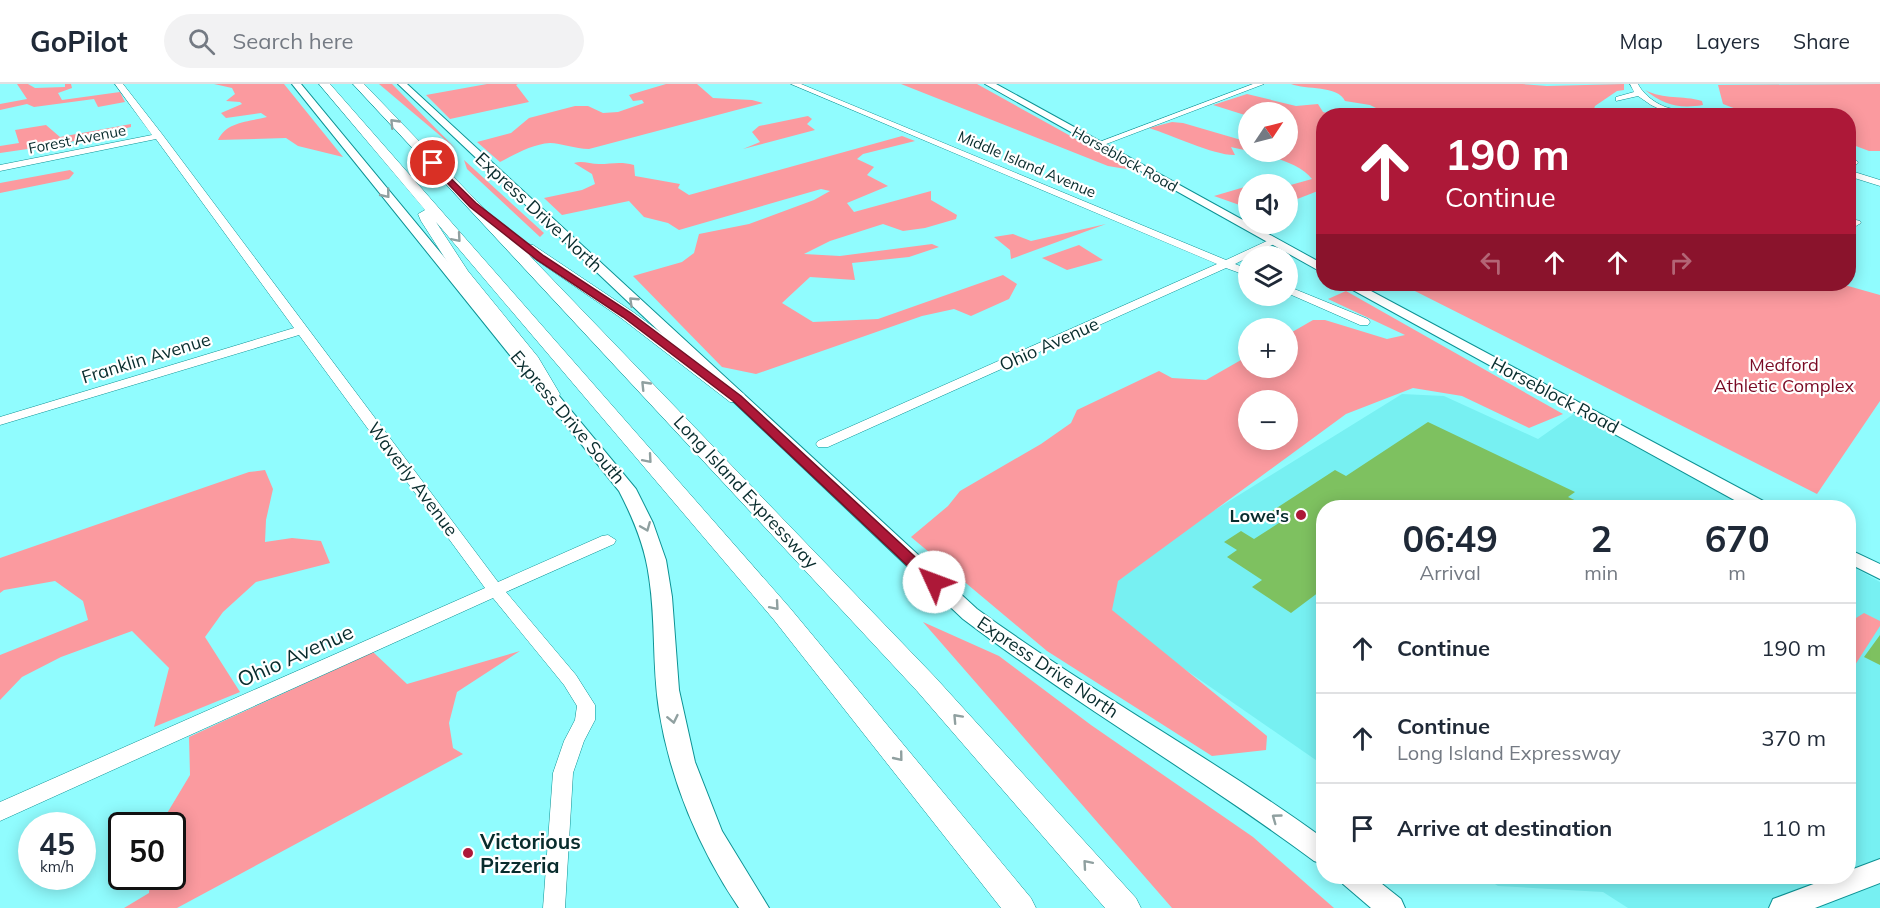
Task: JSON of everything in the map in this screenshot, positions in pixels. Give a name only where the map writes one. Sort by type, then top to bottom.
[{"type":"highway","points":[[324,84],[782,614],[1020,908]]},
{"type":"highway","name":"Long Island Expressway","points":[[358,84],[926,684],[1125,908]]},
{"type":"highway","points":[[419,193],[428,221],[452,260],[532,361],[552,394]]},
{"type":"highway","points":[[473,205],[541,258],[627,315],[737,398]]},
{"type":"main road","name":"Express Drive South","points":[[296,84],[523,364],[552,394],[627,489],[647,530],[660,578],[667,686],[682,759],[715,846],[755,908]]},
{"type":"main road","name":"Express Drive North","points":[[402,84],[947,595],[996,634],[1261,808],[1316,848]]},
{"type":"main road","name":"Horseblock Road","points":[[989,84],[1316,265]]},
{"type":"main road","name":"Horseblock Road","points":[[1362,291],[1748,500]]},
{"type":"main road","points":[[1856,559],[1880,572]]},
{"type":"main road","points":[[1856,880],[1880,871]]},
{"type":"main road","points":[[1362,884],[1391,908]]},
{"type":"main road","points":[[1783,908],[1846,884]]},
{"type":"street","name":"Waverly Avenue","points":[[119,84],[495,590],[570,680],[586,705],[585,720],[574,741],[563,773],[554,908]]},
{"type":"street","name":"Middle Island Avenue","points":[[795,84],[1238,268]]},
{"type":"street","points":[[1098,144],[1260,84]]},
{"type":"street","points":[[1634,84],[1640,94]]},
{"type":"street","points":[[1619,99],[1629,94],[1640,94],[1666,108]]},
{"type":"street","name":"Forest Avenue","points":[[0,168],[159,136]]},
{"type":"street","points":[[1856,168],[1880,174]]},
{"type":"street","points":[[1856,170],[1880,183]]},
{"type":"street","name":"Ohio Avenue","points":[[823,444],[1273,242]]},
{"type":"street","points":[[1298,294],[1364,322]]},
{"type":"street","name":"Franklin Avenue","points":[[0,421],[302,330]]},
{"type":"street","name":"Ohio Avenue","points":[[0,812],[608,540]]},
{"type":"shaded area","points":[[1402,394],[1444,396],[1538,439],[1575,413],[1732,500],[1316,500],[1316,760],[1105,614],[1110,575]]},
{"type":"shaded area","points":[[1856,568],[1880,582],[1880,908],[1628,908],[1603,892],[1495,884],[1856,884]]},
{"type":"green space","points":[[17,84],[28,84],[35,88],[65,87],[65,84],[71,84],[72,88],[58,93],[62,100],[120,92],[125,102],[98,107],[94,99],[34,107],[27,104],[0,110],[0,104],[27,99]]},
{"type":"green space","points":[[214,84],[284,84],[343,157],[298,146],[286,138],[218,140],[227,129],[233,126],[267,117],[261,113],[226,118],[221,113],[242,104],[226,101],[235,94],[232,88]]},
{"type":"green space","points":[[379,84],[392,84],[456,149]]},
{"type":"green space","points":[[487,84],[518,84],[516,85],[529,102],[450,119],[426,95]]},
{"type":"green space","points":[[666,84],[697,84],[713,98],[752,100],[763,103],[589,149],[554,143],[537,145],[500,162],[477,142],[511,133],[529,118],[575,106],[588,106],[603,113],[618,112],[644,103],[642,100],[633,101],[629,95]]},
{"type":"green space","points":[[901,84],[977,84],[1132,170],[1108,166]]},
{"type":"green space","points":[[1291,84],[1522,84],[1547,86],[1624,84],[1624,90],[1617,91],[1594,108],[1376,108],[1345,101],[1336,92],[1329,90]]},
{"type":"green space","points":[[1880,84],[1880,151],[1869,151],[1856,146],[1856,108],[1734,108],[1723,104],[1718,85]]},
{"type":"green space","points":[[1645,90],[1659,95],[1702,101],[1703,105],[1672,105]]},
{"type":"green space","points":[[1247,94],[1280,102],[1238,102],[1238,113],[1213,105]]},
{"type":"green space","points":[[1318,104],[1320,108],[1316,108],[1316,192],[1298,199],[1298,183],[1312,179],[1297,167],[1286,162],[1298,162],[1298,106]]},
{"type":"green space","points":[[808,116],[812,119],[807,124],[815,130],[743,149],[760,142],[752,132],[759,126]]},
{"type":"green space","points":[[1172,122],[1238,139],[1238,149],[1231,147],[1235,155],[1217,152],[1149,128]]},
{"type":"green space","points":[[131,124],[131,127],[62,144],[0,153],[0,146],[19,143],[15,130],[46,125],[60,137]]},
{"type":"green space","points":[[902,136],[915,141],[863,154],[857,159],[874,167],[867,175],[888,186],[847,203],[854,212],[931,191],[931,200],[957,215],[956,219],[925,228],[903,231],[883,224],[830,241],[804,254],[840,256],[932,244],[939,247],[909,257],[852,263],[855,280],[810,277],[782,303],[813,322],[878,319],[1003,275],[1017,284],[1009,299],[971,316],[954,309],[922,316],[756,374],[722,367],[633,276],[682,262],[694,253],[699,234],[749,224],[814,200],[830,191],[821,189],[679,230],[668,223],[644,217],[629,201],[562,215],[544,198],[582,190],[595,184],[592,174],[574,163],[577,162],[634,165],[635,176],[680,184],[678,188],[689,195]]},
{"type":"green space","points":[[464,160],[544,233],[540,237],[467,169]]},
{"type":"green space","points":[[70,170],[74,173],[69,179],[0,193],[0,183]]},
{"type":"green space","points":[[1238,189],[1238,204],[1214,196]]},
{"type":"green space","points":[[1106,224],[1011,259],[1010,250],[994,237],[1013,234],[1031,241]]},
{"type":"green space","points":[[1079,245],[1103,260],[1067,270],[1042,258]]},
{"type":"green space","name":"Medford Athletic Complex","points":[[1856,288],[1880,295],[1880,401],[1817,494],[1415,291],[1856,291]]},
{"type":"green space","points":[[1346,291],[1563,414],[1529,428],[1462,396],[1413,388],[1346,414],[1298,449],[1298,390],[1238,390],[1238,450],[1297,450],[1118,581],[1112,610],[1267,736],[1266,750],[1212,756],[1047,651],[911,537],[948,506],[960,491],[1041,444],[1071,423],[1077,410],[1159,371],[1172,378],[1206,380],[1238,362],[1238,378],[1298,378],[1298,329],[1313,320],[1325,320],[1387,339],[1405,335],[1328,299]]},
{"type":"green space","points":[[265,470],[273,489],[266,520],[265,542],[292,538],[321,541],[330,563],[256,582],[223,612],[205,637],[240,692],[154,727],[169,668],[132,631],[61,657],[22,677],[0,700],[0,655],[88,620],[83,601],[55,581],[4,590],[0,593],[0,558],[249,472]]},
{"type":"green space","points":[[1864,613],[1880,621],[1880,626],[1856,664],[1856,618]]},
{"type":"green space","points":[[923,622],[999,656],[1091,725],[1253,837],[1334,908],[1172,908]]},
{"type":"green space","points":[[520,651],[457,692],[449,723],[453,748],[463,754],[177,908],[124,908],[149,893],[149,890],[186,890],[186,812],[168,812],[190,775],[189,737],[373,652],[407,684]]},
{"type":"building","name":"Lowe's","points":[[1428,422],[1575,492],[1568,497],[1574,500],[1316,500],[1316,594],[1291,613],[1252,587],[1262,580],[1227,557],[1237,550],[1224,542],[1241,531],[1254,539],[1285,519],[1272,511],[1335,470],[1346,476]]},
{"type":"building","points":[[1880,635],[1880,665],[1864,657]]},
{"type":"place","name":"Lowe's","points":[[1301,515]]},
{"type":"place","name":"Victorious Pizzeria","points":[[468,853]]},
{"type":"route","points":[[433,163],[473,205],[528,248],[627,315],[737,398],[934,582]]}]
